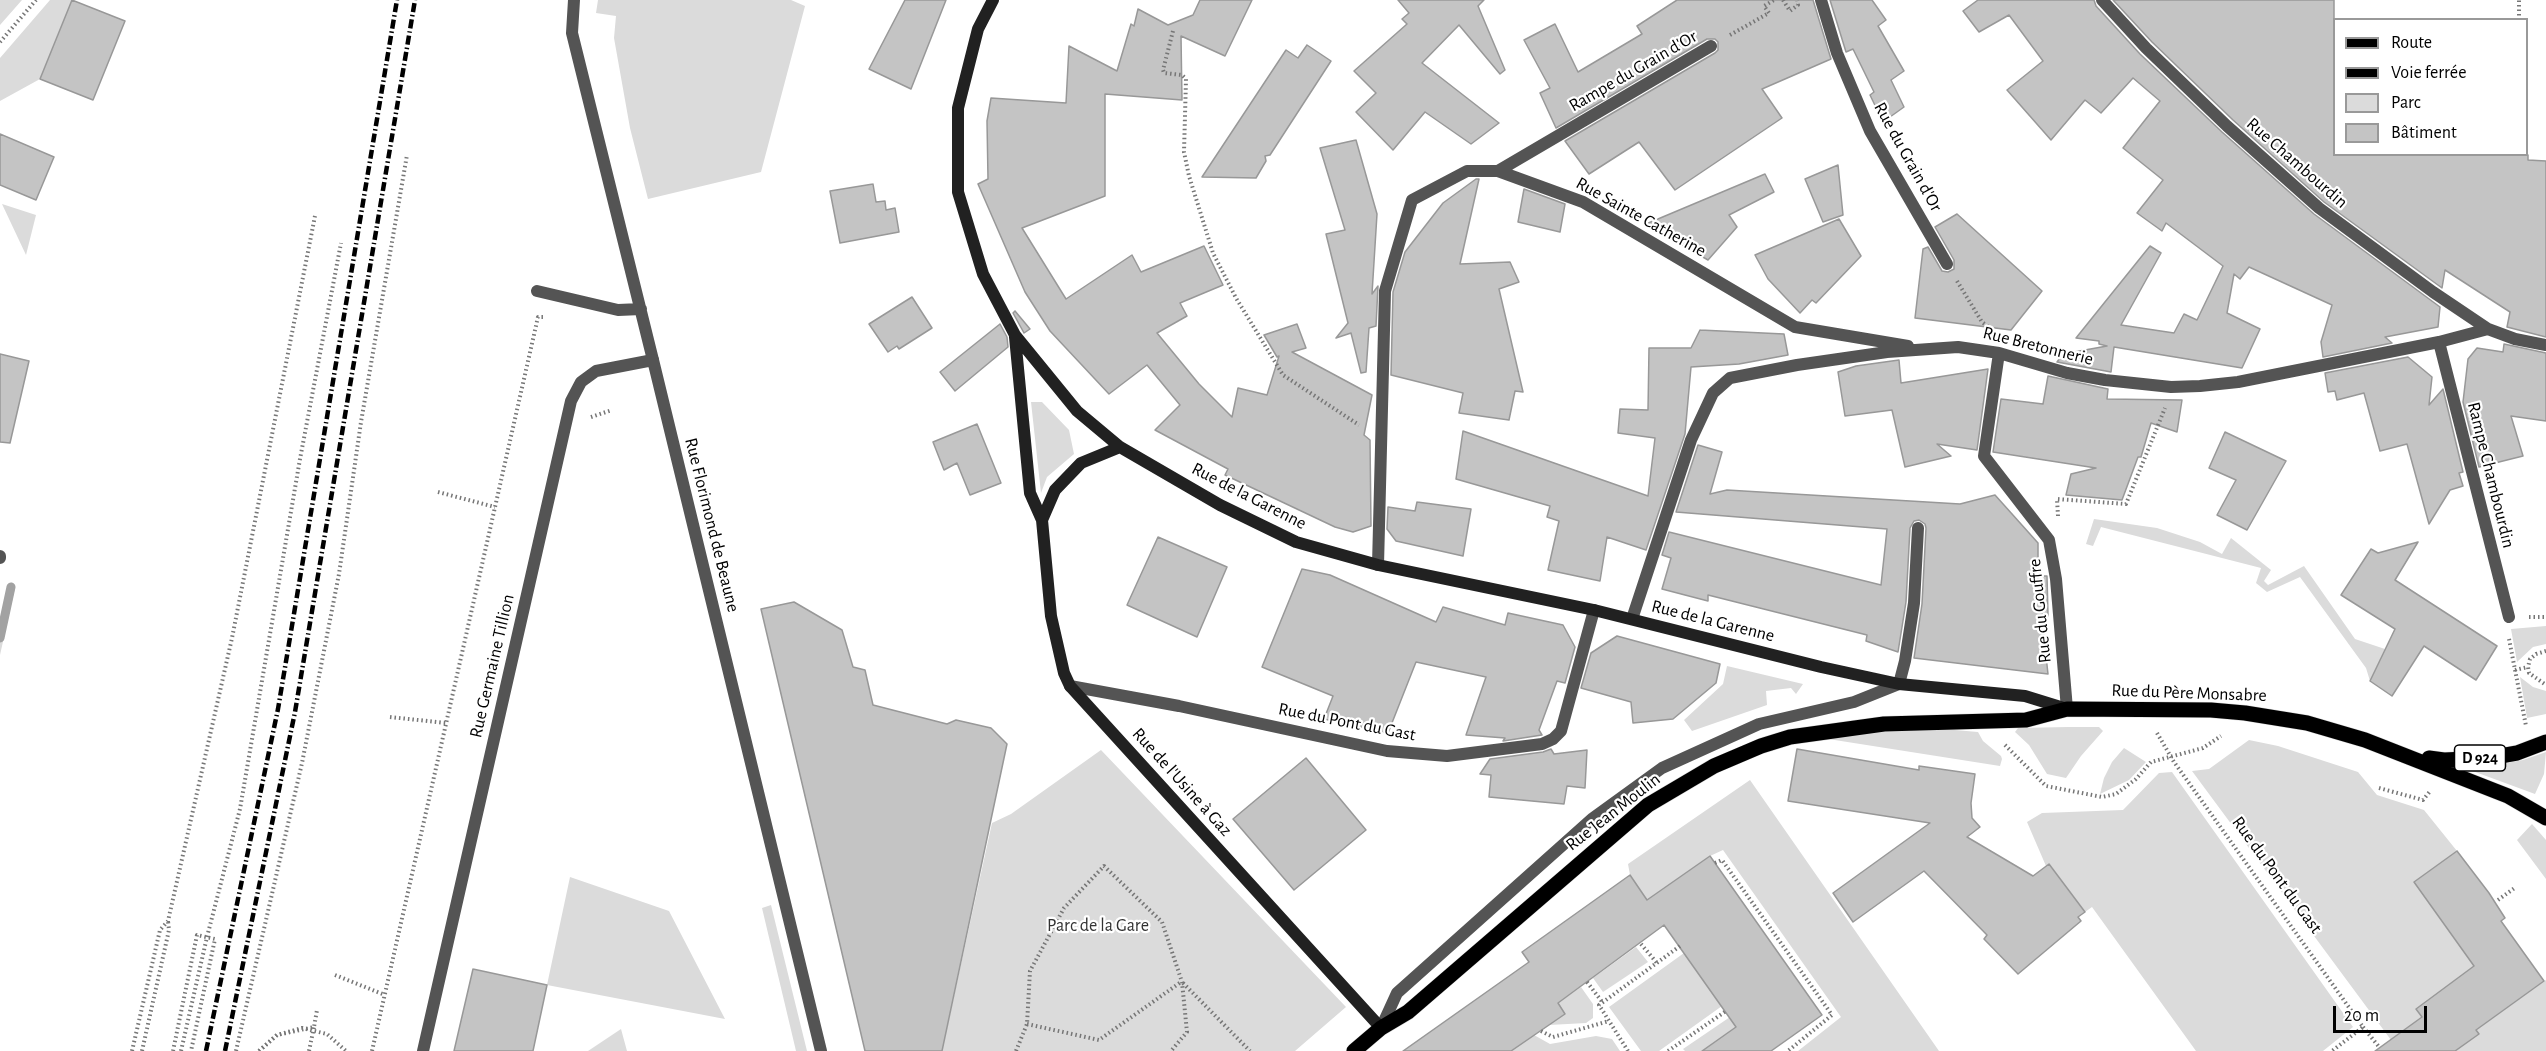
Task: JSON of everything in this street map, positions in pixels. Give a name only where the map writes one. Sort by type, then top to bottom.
[{"type":"main road","name":"Rue du Père Monsabre","points":[[1987,722],[2026,720],[2067,709],[2211,710],[2276,716],[2335,731],[2411,756]]},
{"type":"main road","name":"Rue Jean Moulin","points":[[1354,1051],[1381,1028],[1408,1012],[1648,805],[1714,766],[1761,746],[1790,737],[1848,727],[1987,722]]},
{"type":"main road","name":"D 924","points":[[2411,756],[2444,760],[2489,758],[2517,753],[2546,742]]},
{"type":"main road","points":[[2411,756],[2508,796],[2546,818]]},
{"type":"street","name":"Rue de la Garenne","points":[[993,0],[978,29],[958,108],[958,192],[982,274],[1015,335],[1077,411],[1120,447],[1220,505],[1296,542],[1378,565],[1594,610],[1821,667],[1899,684]]},
{"type":"street","name":"Rue du Grain d'Or","points":[[1821,0],[1837,53],[1870,131],[1947,264]]},
{"type":"street","name":"Rue Chambourdin","points":[[2102,0],[2146,48],[2280,175],[2380,254],[2488,329],[2515,339],[2546,345]]},
{"type":"street","name":"Rue Florimond de Beaune","points":[[574,4],[572,33],[821,1051]]},
{"type":"street","name":"Rampe du Grain d'Or","points":[[1498,171],[1711,46]]},
{"type":"street","name":"Rue Sainte Catherine","points":[[1378,565],[1385,291],[1412,200],[1467,171],[1498,171],[1583,202],[1795,327],[1927,350]]},
{"type":"street","points":[[537,291],[618,310],[641,309]]},
{"type":"street","name":"Rue Bretonnerie","points":[[1632,619],[1691,440],[1713,393],[1730,378],[1831,360],[1958,347],[1999,353],[2067,373],[2105,380],[2171,387],[2238,382],[2439,342],[2488,329]]},
{"type":"street","name":"Rue de l'Usine à Gaz","points":[[1015,335],[1030,493],[1042,520],[1051,616],[1064,673],[1070,686],[1381,1028]]},
{"type":"street","name":"Rampe Chambourdin","points":[[2439,342],[2509,617]]},
{"type":"street","name":"Rue du Gouffre","points":[[1999,353],[1984,456],[2049,540],[2058,606],[2067,709]]},
{"type":"street","name":"Rue Germaine Tillion","points":[[423,1051],[571,401],[581,382],[596,371],[653,360]]},
{"type":"street","name":"Rue de l'Usine à Gaz","points":[[1042,520],[1055,490],[1081,463],[1120,447]]},
{"type":"street","points":[[1899,684],[1914,603],[1918,528]]},
{"type":"street","name":"Rue du Pont du Gast","points":[[1070,686],[1179,706],[1387,752],[1447,756],[1542,744],[1553,739],[1561,731],[1594,610]]},
{"type":"street","name":"Rue du Père Monsabre","points":[[1899,684],[2025,696],[2067,709]]},
{"type":"street","name":"Rue Jean Moulin","points":[[1381,1028],[1397,993],[1593,818],[1662,768],[1759,724],[1854,702],[1899,684]]},
{"type":"path","points":[[0,42],[36,0]]},
{"type":"path","name":"Rampe du Grain d'Or","points":[[1711,46],[1769,13],[1764,6],[1774,0]]},
{"type":"path","points":[[1783,0],[1790,10],[1798,5],[1797,0]]},
{"type":"path","points":[[2519,0],[2519,18]]},
{"type":"path","points":[[1173,32],[1163,70],[1164,73],[1182,75],[1186,79],[1184,152],[1213,254],[1236,298],[1282,375],[1365,429]]},
{"type":"path","points":[[236,1051],[302,763],[339,574],[361,422],[407,154]]},
{"type":"path","points":[[142,1051],[169,930],[168,921],[232,638],[315,216]]},
{"type":"path","points":[[181,1051],[240,808],[296,482],[341,243]]},
{"type":"path","points":[[1947,264],[1982,322]]},
{"type":"path","points":[[372,1051],[538,317],[548,317]]},
{"type":"path","points":[[2057,499],[2126,504],[2171,387]]},
{"type":"path","points":[[438,492],[495,507]]},
{"type":"path","points":[[2509,617],[2506,626],[2526,727]]},
{"type":"path","points":[[2546,651],[2530,659],[2528,667],[2529,674],[2546,685]]},
{"type":"path","points":[[2515,670],[2528,667]]},
{"type":"path","name":"Rue du Pont du Gast","points":[[2143,709],[2171,758],[2380,1048]]},
{"type":"path","points":[[390,717],[446,723]]},
{"type":"path","points":[[2002,742],[2046,786],[2102,797],[2116,795],[2136,779],[2151,762],[2190,753]]},
{"type":"path","points":[[2379,788],[2423,800],[2434,787]]},
{"type":"path","points":[[1715,864],[1722,860],[1832,1015],[1788,1051]]},
{"type":"path","points":[[1016,1051],[1028,1023],[1030,970],[1064,908],[1104,866],[1162,922],[1182,982],[1187,1032],[1171,1051]]},
{"type":"path","points":[[2498,900],[2516,887]]},
{"type":"path","points":[[132,1051],[160,930],[168,921]]},
{"type":"path","points":[[173,1051],[197,935],[215,939],[191,1051]]},
{"type":"path","points":[[1641,944],[1657,963]]},
{"type":"path","points":[[1628,1051],[1599,1005],[1680,946]]},
{"type":"path","points":[[335,975],[385,995]]},
{"type":"path","points":[[1028,1023],[1099,1040],[1182,982]]},
{"type":"path","points":[[1182,982],[1250,1051]]},
{"type":"path","points":[[1587,982],[1603,1003]]},
{"type":"path","points":[[309,1051],[317,1010]]},
{"type":"path","points":[[1668,1051],[1674,1049],[1725,1011]]},
{"type":"path","points":[[1540,1031],[1553,1037],[1609,1021]]},
{"type":"path","points":[[314,1026],[302,1028],[277,1035],[259,1051],[278,1035],[302,1028],[327,1034],[346,1051]]},
{"type":"path","points":[[2332,1051],[2363,1027]]},
{"type":"path","points":[[259,1051],[271,1040]]},
{"type":"green space","points":[[0,0],[22,0],[0,25]]},
{"type":"green space","points":[[50,0],[72,0],[40,79],[0,101],[0,58]]},
{"type":"green space","points":[[598,0],[791,0],[805,6],[761,172],[648,199],[630,128],[614,38],[616,16],[596,13]]},
{"type":"green space","points":[[2,204],[36,215],[26,255]]},
{"type":"green space","points":[[1031,402],[1042,402],[1069,430],[1074,454],[1047,477],[1041,493]]},
{"type":"green space","points":[[2094,519],[2157,528],[2200,542],[2222,554],[2231,538],[2271,570],[2264,581],[2268,585],[2304,566],[2355,639],[2385,649],[2370,681],[2366,668],[2300,577],[2267,592],[2256,583],[2261,568],[2101,527],[2093,546],[2086,544]]},
{"type":"green space","points":[[8,586],[15,588],[0,655],[0,621]]},
{"type":"green space","points":[[2546,626],[2546,644],[2533,647],[2517,662],[2511,629]]},
{"type":"green space","points":[[1727,666],[1803,684],[1796,694],[1791,688],[1766,691],[1767,705],[1692,731],[1684,720],[1723,684]]},
{"type":"green space","points":[[2520,677],[2533,687],[2546,691],[2546,714],[2527,718]]},
{"type":"green space","points":[[2099,727],[2103,731],[2081,756],[2066,778],[2047,774],[2029,745],[2015,732],[2018,728]]},
{"type":"green space","points":[[1943,729],[1978,732],[1983,741],[2001,756],[2000,766],[1822,738],[1880,730]]},
{"type":"green space","points":[[2249,740],[2278,746],[2358,772],[2377,795],[2424,810],[2457,851],[2414,882],[2482,974],[2449,985],[2417,1009],[2422,1017],[2391,1040],[2192,771],[2209,769]]},
{"type":"green space","points":[[2124,748],[2146,762],[2129,780],[2100,794],[2104,778],[2112,762]]},
{"type":"green space","name":"Parc de la Gare","points":[[1101,750],[1346,1007],[1295,1051],[942,1051],[992,823],[1011,814]]},
{"type":"green space","points":[[2546,752],[2544,774],[2535,794],[2459,766],[2496,765],[2523,760]]},
{"type":"green space","points":[[2172,772],[2353,1027],[2323,1051],[2196,1051],[2092,907],[2085,912],[2051,866],[2046,866],[2027,822],[2042,813],[2123,810],[2159,773]]},
{"type":"green space","points":[[1750,780],[1939,1051],[1798,1051],[1841,1017],[1723,850],[1710,856],[1647,900],[1630,875],[1628,864]]},
{"type":"green space","points":[[2532,824],[2546,840],[2546,879],[2517,840]]},
{"type":"green space","points":[[570,877],[669,911],[725,1019],[547,985]]},
{"type":"green space","points":[[771,905],[807,1051],[796,1051],[762,908]]},
{"type":"green space","points":[[1636,947],[1648,962],[1603,992],[1593,978]]},
{"type":"green space","points":[[1684,953],[1722,1006],[1659,1051],[1641,1051],[1609,1007]]},
{"type":"green space","points":[[2546,980],[2546,1051],[2455,1051],[2476,1030]]},
{"type":"green space","points":[[1581,987],[1593,1004],[1593,1018],[1586,1023],[1549,1025],[1565,1014],[1558,1003]]},
{"type":"green space","points":[[1730,1017],[1737,1027],[1702,1051],[1683,1049]]},
{"type":"green space","points":[[621,1029],[627,1051],[588,1051]]},
{"type":"green space","points":[[1534,1035],[1550,1044],[1596,1036],[1612,1039],[1620,1051],[1511,1051]]},
{"type":"building","points":[[72,0],[125,21],[93,100],[40,79]]},
{"type":"building","points":[[905,0],[946,0],[911,89],[869,69]]},
{"type":"building","points":[[1200,0],[1252,0],[1225,56],[1181,36],[1182,100],[1105,94],[1105,196],[1022,228],[1066,299],[1132,255],[1141,272],[1204,246],[1223,285],[1180,303],[1187,316],[1157,333],[1199,384],[1232,417],[1238,388],[1267,395],[1279,356],[1277,357],[1264,335],[1297,324],[1306,348],[1292,352],[1372,395],[1364,435],[1370,440],[1371,526],[1353,532],[1335,527],[1225,475],[1228,469],[1155,430],[1180,405],[1147,365],[1109,394],[1050,331],[1025,292],[978,184],[988,179],[987,121],[991,98],[1066,103],[1069,46],[1117,71],[1131,24],[1134,26],[1138,9],[1168,25],[1193,15]]},
{"type":"building","points":[[1398,0],[1484,0],[1478,6],[1505,70],[1500,74],[1459,25],[1422,63],[1499,123],[1471,144],[1425,112],[1393,150],[1356,112],[1376,93],[1354,71],[1407,24],[1402,19],[1409,13]]},
{"type":"building","points":[[1677,0],[1813,0],[1831,59],[1762,89],[1782,118],[1675,190],[1639,142],[1589,174],[1565,141],[1715,53],[1718,50],[1718,42],[1715,39],[1707,39],[1556,128],[1540,93],[1550,88],[1524,40],[1555,24],[1578,72],[1642,34],[1637,26]]},
{"type":"building","points":[[1830,0],[1872,0],[1886,20],[1878,26],[1904,71],[1891,80],[1904,107],[1883,122],[1870,95],[1874,92],[1853,49],[1846,52]]},
{"type":"building","points":[[1978,0],[2094,0],[2096,6],[2140,54],[2222,132],[2314,214],[2440,307],[2438,327],[2385,337],[2392,343],[2323,357],[2321,342],[2332,305],[2249,267],[2240,279],[2234,274],[2227,313],[2260,329],[2242,368],[2114,347],[2111,372],[2057,362],[2063,354],[2107,346],[2099,344],[2099,341],[2076,338],[2150,246],[2161,253],[2121,325],[2174,333],[2184,314],[2197,320],[2223,266],[2166,223],[2162,231],[2137,213],[2163,180],[2123,148],[2160,101],[2133,78],[2101,113],[2085,100],[2051,140],[2007,90],[2043,61],[2009,15],[1979,32],[1963,11]]},
{"type":"building","points":[[2113,0],[2334,0],[2333,156],[2528,156],[2528,160],[2546,161],[2546,337],[2507,327],[2510,312],[2445,270],[2442,288],[2324,202],[2233,120],[2152,42]]},
{"type":"building","points":[[1307,45],[1331,61],[1270,155],[1265,156],[1266,161],[1256,178],[1202,177],[1286,50],[1298,58]]},
{"type":"building","points":[[0,134],[54,157],[36,200],[0,185]]},
{"type":"building","points":[[1356,140],[1377,214],[1372,294],[1378,286],[1376,326],[1369,328],[1366,372],[1361,373],[1351,333],[1336,338],[1348,323],[1326,234],[1345,230],[1320,148]]},
{"type":"building","points":[[1838,165],[1843,215],[1823,222],[1805,179]]},
{"type":"building","points":[[1765,174],[1774,192],[1729,215],[1737,227],[1708,260],[1646,224]]},
{"type":"building","points":[[1479,179],[1460,264],[1510,262],[1519,282],[1499,289],[1523,392],[1515,391],[1509,420],[1459,413],[1463,393],[1391,375],[1393,292],[1405,252],[1443,203]]},
{"type":"building","points":[[873,184],[876,202],[885,201],[886,210],[895,208],[899,232],[840,243],[830,191]]},
{"type":"building","points":[[1524,189],[1565,204],[1560,232],[1518,222]]},
{"type":"building","points":[[1957,214],[2042,291],[2011,330],[1915,318],[1923,249],[1928,247],[1942,271],[1948,272],[1954,269],[1954,260],[1935,227]]},
{"type":"building","points":[[1839,219],[1861,256],[1816,303],[1812,300],[1800,313],[1768,279],[1755,255]]},
{"type":"building","points":[[912,297],[932,328],[899,349],[897,346],[888,352],[869,324]]},
{"type":"building","points":[[1015,311],[1030,329],[1024,333],[1013,313]]},
{"type":"building","points":[[1000,324],[1007,337],[1008,347],[955,391],[940,372]]},
{"type":"building","points":[[1700,330],[1784,334],[1788,355],[1739,364],[1691,367],[1685,434],[1646,550],[1607,537],[1600,581],[1548,570],[1559,521],[1547,517],[1550,506],[1456,479],[1463,431],[1648,496],[1655,438],[1618,433],[1620,409],[1648,410],[1649,348],[1691,348]]},
{"type":"building","points":[[2504,344],[2546,353],[2546,421],[2511,416],[2523,456],[2479,467],[2463,402],[2468,359],[2477,348],[2503,352]]},
{"type":"building","points":[[0,354],[29,361],[10,443],[0,442]]},
{"type":"building","points":[[2408,357],[2432,377],[2429,405],[2443,389],[2463,472],[2459,473],[2463,486],[2450,490],[2429,524],[2407,444],[2380,451],[2364,393],[2337,400],[2335,391],[2328,392],[2325,373]]},
{"type":"building","points":[[1899,360],[1901,383],[1988,369],[1977,450],[1937,444],[1951,456],[1905,467],[1892,410],[1845,416],[1838,372],[1856,366]]},
{"type":"building","points":[[2048,376],[2108,389],[2107,399],[2182,400],[2177,432],[2151,423],[2141,457],[2138,457],[2122,500],[2066,495],[2071,474],[2096,468],[1993,452],[2001,399],[2043,404]]},
{"type":"building","points":[[977,424],[1001,483],[970,495],[957,463],[944,470],[933,442]]},
{"type":"building","points":[[2225,432],[2286,461],[2247,530],[2217,515],[2236,480],[2209,468]]},
{"type":"building","points":[[1698,445],[1722,452],[1710,494],[1727,490],[1960,504],[1995,495],[2038,543],[2038,576],[2047,576],[2048,615],[2043,629],[2048,674],[1914,658],[1922,604],[1926,528],[1925,524],[1919,520],[1914,521],[1910,528],[1906,602],[1898,652],[1866,641],[1867,635],[1708,595],[1708,601],[1662,589],[1671,558],[1662,555],[1669,532],[1881,585],[1887,529],[1676,512]]},
{"type":"building","points":[[1417,502],[1471,509],[1463,556],[1396,541],[1387,529],[1388,507],[1415,511]]},
{"type":"building","points":[[1158,537],[1227,567],[1197,637],[1127,605]]},
{"type":"building","points":[[2418,542],[2395,580],[2497,646],[2476,680],[2424,646],[2392,696],[2370,681],[2395,629],[2341,595],[2371,549],[2378,553]]},
{"type":"building","points":[[1302,569],[1330,575],[1436,622],[1443,607],[1505,625],[1508,613],[1563,625],[1575,647],[1565,683],[1557,681],[1539,730],[1542,735],[1503,741],[1505,738],[1466,735],[1486,677],[1416,662],[1388,733],[1324,719],[1333,696],[1262,667]]},
{"type":"building","points":[[794,602],[842,630],[853,667],[865,670],[873,705],[947,724],[956,720],[991,728],[1007,744],[942,1051],[865,1051],[761,609]]},
{"type":"building","points":[[1617,636],[1720,664],[1716,683],[1673,719],[1633,723],[1631,702],[1581,688],[1591,653]]},
{"type":"building","points":[[1551,749],[1554,754],[1587,750],[1585,788],[1567,786],[1564,804],[1489,797],[1491,775],[1480,774],[1490,759]]},
{"type":"building","points":[[1797,749],[1919,770],[1919,766],[1975,774],[1971,803],[1972,818],[1980,827],[1967,837],[2033,876],[2049,864],[2085,912],[2078,917],[2081,921],[2018,974],[1984,939],[1987,935],[1924,871],[1853,922],[1833,893],[1930,823],[1788,801]]},
{"type":"building","points":[[1306,758],[1366,830],[1294,890],[1233,819]]},
{"type":"building","points":[[2457,851],[2489,893],[2505,918],[2501,921],[2544,981],[2476,1030],[2479,1034],[2455,1051],[2375,1051],[2422,1017],[2416,1009],[2474,966],[2414,882]]},
{"type":"building","points":[[1710,856],[1822,1015],[1771,1051],[1702,1051],[1736,1027],[1664,925],[1558,1003],[1565,1014],[1511,1051],[1403,1051],[1529,962],[1522,952],[1630,875],[1647,900]]},
{"type":"building","points":[[473,969],[547,985],[533,1051],[454,1051]]},
{"type":"waterway","points":[[0,638],[11,587]]},
{"type":"railway","points":[[206,1051],[278,709],[397,0]]},
{"type":"railway","points":[[225,1051],[295,712],[415,0]]}]
